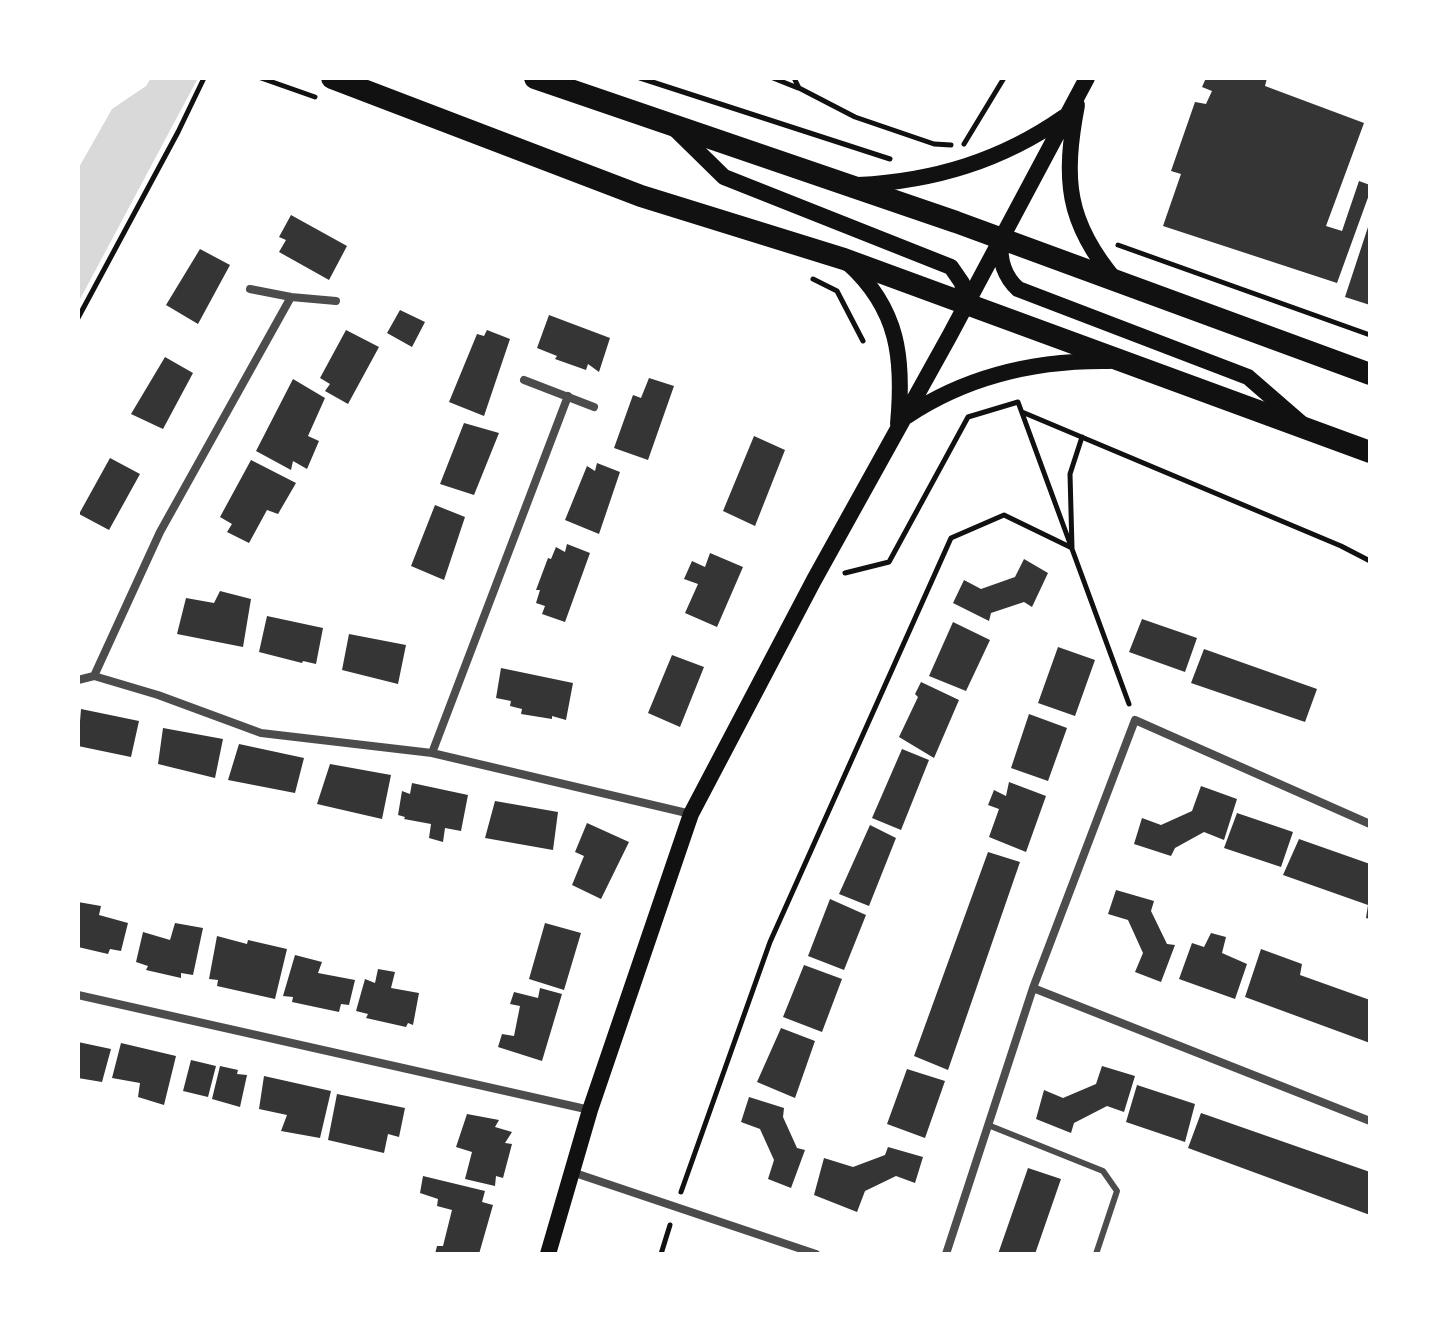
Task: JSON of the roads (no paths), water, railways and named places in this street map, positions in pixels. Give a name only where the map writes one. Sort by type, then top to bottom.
[{"type":"highway","points":[[332,78],[641,196],[844,259],[1370,452]]},
{"type":"highway","points":[[535,78],[956,222],[1370,374]]},
{"type":"main road","points":[[548,1254],[590,1110],[691,814],[814,580],[1083,85]]},
{"type":"main road","points":[[1083,85],[1071,151],[1072,204],[1088,243],[1117,283]]},
{"type":"main road","points":[[844,186],[896,182],[951,172],[1022,144],[1068,113]]},
{"type":"main road","points":[[672,126],[724,177],[951,267],[962,283],[966,305]]},
{"type":"main road","points":[[1001,240],[1002,263],[1011,283],[1018,289],[1248,377],[1308,430]]},
{"type":"main road","points":[[844,259],[875,292],[897,340],[901,377],[900,424]]},
{"type":"main road","points":[[900,424],[959,388],[1009,371],[1066,362],[1122,362]]},
{"type":"street","points":[[250,289],[336,301]]},
{"type":"street","points":[[94,676],[160,532],[291,297]]},
{"type":"street","points":[[524,380],[594,407]]},
{"type":"street","points":[[432,753],[568,396]]},
{"type":"street","points":[[78,680],[94,676],[158,695],[261,733],[432,753],[691,814]]},
{"type":"street","points":[[946,1254],[1033,988],[1135,720],[1370,824]]},
{"type":"street","points":[[1033,988],[1370,1121]]},
{"type":"street","points":[[78,995],[590,1110]]},
{"type":"street","points":[[572,1171],[816,1254]]},
{"type":"lane","points":[[988,1125],[1103,1171],[1117,1191],[1096,1254]]}]
